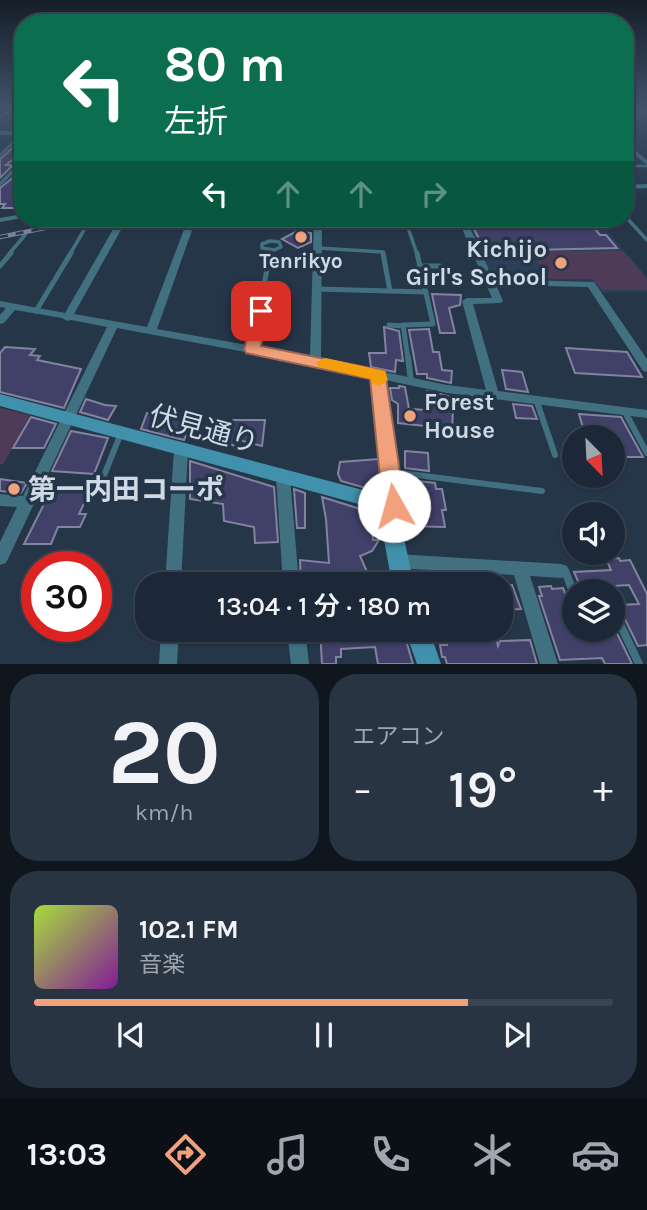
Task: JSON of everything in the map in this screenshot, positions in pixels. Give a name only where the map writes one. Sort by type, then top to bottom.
[{"type":"street","points":[[0,220],[13,217]]},
{"type":"street","points":[[67,318],[118,228]]},
{"type":"street","points":[[151,332],[189,228]]},
{"type":"street","points":[[315,361],[318,228]]},
{"type":"street","points":[[466,228],[498,301],[467,301],[493,395]]},
{"type":"street","points":[[491,282],[591,284],[647,368]]},
{"type":"street","points":[[0,304],[252,349],[411,382],[537,402],[647,414]]},
{"type":"street","points":[[0,321],[12,306]]},
{"type":"street","points":[[0,558],[113,325]]},
{"type":"street","points":[[379,375],[394,506],[393,534],[400,572]]},
{"type":"street","name":"伏見通り","points":[[0,400],[394,506]]},
{"type":"street","points":[[174,572],[181,450]]},
{"type":"street","points":[[283,477],[289,572]]},
{"type":"street","points":[[0,500],[27,502]]},
{"type":"street","points":[[397,561],[520,570],[561,570]]},
{"type":"street","points":[[520,570],[549,664]]},
{"type":"street","points":[[168,664],[169,642]]},
{"type":"street","points":[[297,642],[300,664]]},
{"type":"street","points":[[421,642],[429,664]]},
{"type":"lane","points":[[0,155],[14,142]]},
{"type":"lane","points":[[0,184],[14,170]]},
{"type":"lane","points":[[634,226],[647,240]]},
{"type":"lane","points":[[36,311],[85,228]]},
{"type":"lane","points":[[389,325],[433,324],[408,228]]},
{"type":"lane","points":[[0,266],[25,235]]},
{"type":"lane","points":[[318,248],[383,252],[390,290]]},
{"type":"lane","points":[[252,349],[270,251]]},
{"type":"lane","points":[[419,266],[440,266]]},
{"type":"lane","points":[[317,289],[425,292]]},
{"type":"lane","points":[[404,326],[411,382]]},
{"type":"lane","points":[[537,402],[555,455]]},
{"type":"lane","points":[[625,412],[647,453]]},
{"type":"lane","points":[[103,478],[121,433]]},
{"type":"lane","points":[[390,471],[542,491]]},
{"type":"lane","points":[[561,570],[565,571],[568,579]]},
{"type":"lane","points":[[625,634],[639,664]]},
{"type":"shaded area","name":"Kichijo Girl's School","points":[[469,228],[605,228],[647,277],[647,292],[601,293],[592,281],[493,278]]},
{"type":"shaded area","points":[[531,251],[623,251],[647,279],[647,290],[602,290],[593,279],[548,279]]},
{"type":"shaded area","points":[[0,408],[30,415],[3,465],[0,464]]},
{"type":"building","points":[[14,147],[14,159],[6,165],[14,167],[0,178],[0,159]]},
{"type":"building","points":[[14,177],[14,208],[2,208],[5,204],[0,204],[0,188]]},
{"type":"building","points":[[474,228],[594,228],[600,235],[606,235],[617,248],[485,251]]},
{"type":"building","points":[[297,231],[311,233],[311,242],[298,248],[282,239]]},
{"type":"building","points":[[432,294],[461,295],[460,305],[449,308],[455,333],[440,333]]},
{"type":"building","points":[[384,327],[399,331],[403,361],[396,360],[395,372],[371,367],[369,353],[386,353]]},
{"type":"building","points":[[429,329],[433,352],[439,352],[442,370],[452,371],[451,383],[427,378],[427,374],[417,374],[409,330]]},
{"type":"building","points":[[5,347],[35,349],[30,355],[40,356],[37,360],[81,369],[64,408],[0,392],[0,353]]},
{"type":"building","points":[[566,348],[627,352],[642,377],[575,373]]},
{"type":"building","points":[[502,370],[522,372],[528,392],[506,389]]},
{"type":"building","points":[[405,387],[409,409],[428,410],[427,391],[448,396],[453,410],[452,429],[398,423],[398,404],[392,400],[390,388]]},
{"type":"building","points":[[86,399],[116,406],[108,420],[80,412]]},
{"type":"building","points":[[513,404],[532,406],[537,419],[516,418]]},
{"type":"building","points":[[147,413],[192,420],[184,440],[141,429]]},
{"type":"building","points":[[579,414],[621,417],[643,457],[625,457],[625,425],[582,425]]},
{"type":"building","points":[[31,417],[56,424],[44,448],[13,448]]},
{"type":"building","points":[[233,420],[265,420],[262,446],[239,440],[235,446],[226,443]]},
{"type":"building","points":[[71,431],[108,438],[94,474],[52,471]]},
{"type":"building","points":[[405,451],[428,453],[429,471],[405,468]]},
{"type":"building","points":[[379,459],[383,493],[341,481],[338,474],[340,462]]},
{"type":"building","points":[[190,461],[274,487],[278,542],[255,543],[254,527],[224,521],[223,504],[190,499]]},
{"type":"building","name":"第一内田コーポ","points":[[0,479],[27,483],[21,493],[0,491]]},
{"type":"building","points":[[400,479],[435,483],[436,489],[442,489],[446,510],[442,510],[445,527],[406,526],[407,506]]},
{"type":"building","points":[[294,489],[305,493],[305,528],[297,528]]},
{"type":"building","points":[[51,490],[90,491],[79,514],[86,514],[80,527],[58,527],[51,544],[24,544]]},
{"type":"building","points":[[322,497],[357,508],[365,514],[372,526],[373,540],[379,540],[372,551],[360,556],[367,572],[300,572],[300,560],[329,563]]},
{"type":"building","points":[[625,560],[630,560],[647,594],[647,645],[638,646],[625,619],[625,605],[639,604],[629,585],[625,585],[625,579],[577,579],[574,572],[611,570],[609,565],[625,565]]},
{"type":"building","points":[[539,587],[562,588],[562,642],[621,642],[632,664],[605,664],[602,658],[560,660],[539,596],[542,596]]},
{"type":"building","points":[[513,588],[521,609],[513,609]]},
{"type":"building","points":[[530,640],[537,664],[447,664],[445,657],[442,657],[440,645],[447,645],[447,642],[497,642],[498,646],[500,642]]},
{"type":"building","points":[[321,642],[407,642],[413,664],[378,664],[375,647],[341,649],[341,657],[336,657],[336,664],[322,664]]},
{"type":"railway","points":[[0,237],[45,228]]},
{"type":"slow traffic","points":[[325,363],[379,375],[379,380]]},
{"type":"place","name":"Tenrikyo","points":[[301,237]]},
{"type":"place","name":"Kichijo Girl's School","points":[[561,263]]},
{"type":"place","name":"Forest House","points":[[410,416]]},
{"type":"place","name":"第一内田コーポ","points":[[14,489]]},
{"type":"route","points":[[261,311],[252,349],[379,375],[394,506]]}]
